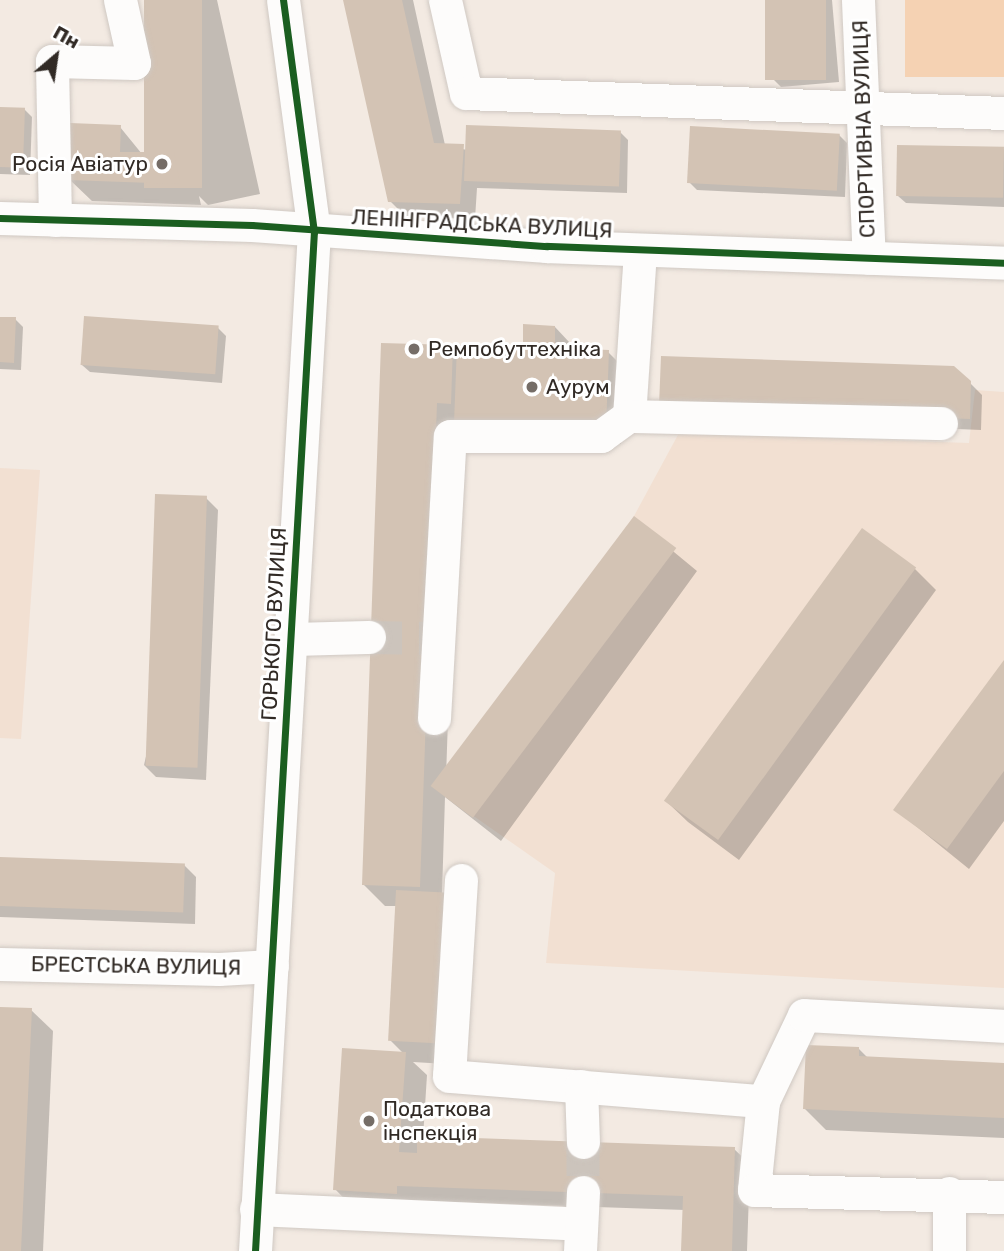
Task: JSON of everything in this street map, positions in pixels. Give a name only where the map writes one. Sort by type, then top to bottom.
[{"type":"street","points":[[55,220],[58,193],[52,61],[134,63],[120,0]]},
{"type":"street","name":"ГОРЬКОГО ВУЛИЦЯ","points":[[255,1251],[314,232],[283,0]]},
{"type":"street","points":[[445,0],[466,93],[865,105],[1004,113]]},
{"type":"street","name":"СПОРТИВНА ВУЛИЦЯ","points":[[858,0],[865,105],[869,258]]},
{"type":"street","name":"ЛЕНІНГРАДСЬКА ВУЛИЦЯ","points":[[0,218],[252,225],[314,232],[640,251],[1004,263]]},
{"type":"street","points":[[629,416],[640,251]]},
{"type":"street","points":[[434,718],[432,634],[450,436],[601,436],[629,416],[941,423]]},
{"type":"street","points":[[291,639],[369,637]]},
{"type":"street","points":[[461,880],[449,1076],[763,1101]]},
{"type":"street","name":"БРЕСТСЬКА ВУЛИЦЯ","points":[[0,964],[219,969],[272,966]]},
{"type":"street","points":[[1004,1027],[804,1015],[763,1101],[754,1190],[949,1193],[1004,1197]]},
{"type":"street","points":[[581,1086],[583,1142]]},
{"type":"street","points":[[949,1193],[949,1251]]},
{"type":"street","points":[[256,1209],[581,1223]]},
{"type":"shaded area","points":[[905,0],[1004,0],[1004,77],[905,77]]},
{"type":"shaded area","points":[[975,390],[1004,392],[1004,988],[546,963],[555,873],[435,789],[634,516],[679,433],[969,443]]},
{"type":"shaded area","points":[[0,468],[40,470],[21,739],[0,738]]},
{"type":"building","points":[[144,0],[202,0],[202,188],[144,188]]},
{"type":"building","points":[[343,0],[402,0],[434,143],[464,144],[460,204],[388,202]]},
{"type":"building","points":[[765,0],[826,0],[826,80],[765,80]]},
{"type":"building","points":[[0,107],[25,108],[23,168],[0,167]]},
{"type":"building","points":[[70,123],[121,125],[120,152],[174,152],[180,184],[68,180]]},
{"type":"building","points":[[466,125],[621,130],[619,186],[464,181]]},
{"type":"building","points":[[690,126],[840,134],[837,191],[687,183]]},
{"type":"building","points":[[897,145],[1004,147],[1003,198],[896,196]]},
{"type":"building","points":[[84,316],[219,325],[215,374],[81,365]]},
{"type":"building","points":[[0,317],[16,317],[14,363],[0,362]]},
{"type":"building","name":"Аурум","points":[[523,324],[555,326],[555,348],[609,350],[606,429],[454,423],[457,345],[523,347]]},
{"type":"building","points":[[381,343],[453,345],[451,404],[437,403],[420,887],[362,885]]},
{"type":"building","points":[[661,356],[954,366],[971,381],[970,419],[659,406]]},
{"type":"building","points":[[155,494],[207,496],[197,768],[146,766]]},
{"type":"building","points":[[634,516],[676,548],[473,818],[431,786]]},
{"type":"building","points":[[862,528],[916,567],[718,840],[664,801]]},
{"type":"building","points":[[1004,660],[1004,771],[947,849],[893,810]]},
{"type":"building","points":[[0,857],[185,863],[183,912],[0,906]]},
{"type":"building","points":[[396,890],[449,893],[441,1044],[388,1041]]},
{"type":"building","points":[[0,1007],[32,1008],[21,1251],[0,1251]]},
{"type":"building","points":[[806,1045],[859,1047],[859,1056],[1004,1063],[1004,1118],[803,1109]]},
{"type":"building","points":[[342,1048],[406,1052],[399,1152],[417,1153],[417,1136],[735,1147],[732,1251],[681,1251],[683,1196],[397,1186],[397,1194],[333,1190]]},
{"type":"tunnel","points":[[369,637],[428,638]]},
{"type":"tunnel","points":[[583,1142],[583,1192]]},
{"type":"cycle path","points":[[255,1251],[314,232],[283,0]]},
{"type":"cycle path","points":[[0,218],[252,225],[547,246],[1004,263]]},
{"type":"place","name":"Росія Авіатур","points":[[162,164]]},
{"type":"place","name":"Ремпобуттехніка","points":[[414,349]]},
{"type":"place","name":"Аурум","points":[[532,387]]},
{"type":"place","name":"Податкова інспекція","points":[[369,1121]]}]
